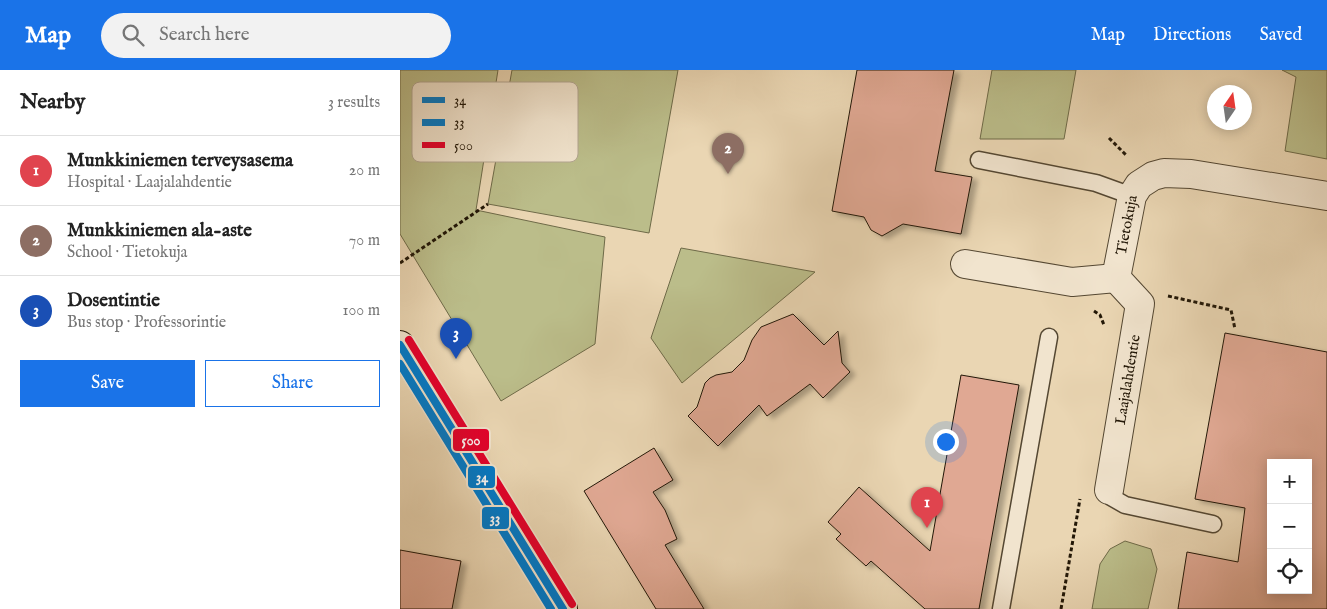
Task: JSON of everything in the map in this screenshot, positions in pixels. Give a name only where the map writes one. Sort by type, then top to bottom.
[{"type":"street","name":"Tietokuja","points":[[1116,278],[1132,196],[1139,185],[1153,176],[1191,174],[1327,196]]},
{"type":"street","points":[[965,264],[1072,282],[1116,278],[1140,304]]},
{"type":"street","name":"Laajalahdentie","points":[[1109,490],[1140,304]]},
{"type":"street","points":[[400,345],[563,609]]},
{"type":"lane","points":[[979,160],[1096,183],[1132,196]]},
{"type":"lane","points":[[1001,609],[1049,337]]},
{"type":"lane","points":[[1109,490],[1111,497],[1125,505],[1214,524]]},
{"type":"path","points":[[1109,138],[1126,155]]},
{"type":"path","points":[[400,263],[488,204]]},
{"type":"path","points":[[1100,315],[1167,296],[1231,310],[1235,329]]},
{"type":"path","points":[[1086,307],[1100,315],[1106,331]]},
{"type":"path","points":[[1061,609],[1080,496]]},
{"type":"green space","points":[[400,70],[498,70],[496,82],[412,82],[412,162],[484,162],[476,210],[605,237],[595,344],[501,401],[400,234]]},
{"type":"green space","points":[[512,70],[678,70],[649,233],[488,204],[496,162],[578,162],[578,82],[510,82]]},
{"type":"green space","points":[[992,70],[1076,70],[1064,139],[980,139]]},
{"type":"green space","points":[[1282,70],[1327,70],[1327,159],[1285,151],[1296,77]]},
{"type":"green space","points":[[681,248],[815,272],[682,383],[651,338]]},
{"type":"green space","points":[[1125,541],[1151,549],[1157,569],[1148,609],[1092,609],[1100,564],[1110,549]]},
{"type":"building","points":[[857,70],[954,70],[935,171],[972,177],[961,234],[903,224],[882,236],[871,230],[864,217],[832,211]]},
{"type":"building","points":[[793,314],[824,345],[838,331],[842,363],[850,372],[823,398],[810,384],[767,416],[759,405],[718,446],[688,416],[697,407],[705,383],[716,375],[732,372],[744,360],[752,340],[761,327]]},
{"type":"building","points":[[1225,333],[1327,352],[1327,609],[1178,609],[1187,552],[1238,562],[1245,508],[1195,499]]},
{"type":"building","points":[[961,375],[1019,385],[979,609],[925,609],[871,561],[866,566],[836,539],[841,534],[828,522],[859,487],[930,551]]},
{"type":"building","points":[[654,448],[673,480],[653,492],[665,510],[677,539],[665,545],[704,609],[656,609],[584,491]]},
{"type":"building","points":[[400,550],[461,561],[452,609],[400,609]]},
{"type":"transit line","name":"500","points":[[409,340],[572,604]]},
{"type":"transit line","name":"34","points":[[400,345],[563,609]]},
{"type":"transit line","name":"33","points":[[400,364],[551,609]]},
{"type":"place","name":"Munkkiniemen ala-aste","points":[[728,174]]},
{"type":"place","name":"Dosentintie","points":[[456,359]]},
{"type":"place","name":"Munkkiniemen terveysasema","points":[[927,528]]}]
